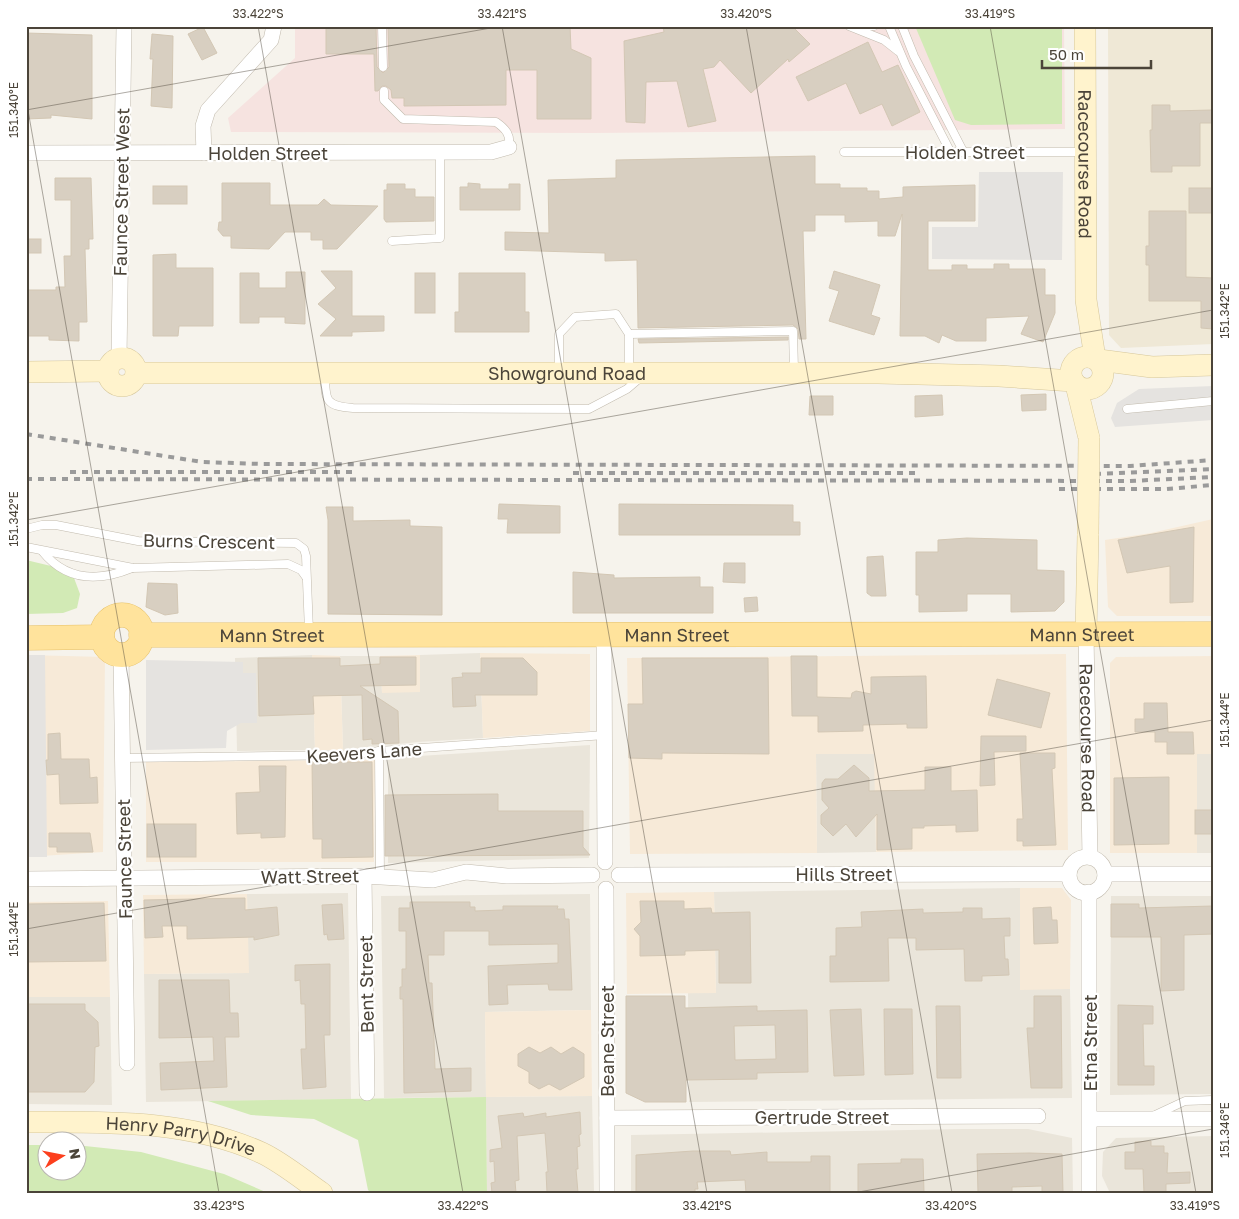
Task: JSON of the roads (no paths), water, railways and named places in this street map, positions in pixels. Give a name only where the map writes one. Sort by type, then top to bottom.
[{"type":"main road","points":[[121,615],[133,619],[142,635],[138,647],[127,654],[121,655],[110,651],[102,637],[105,624],[109,619],[121,615]]},
{"type":"main road","name":"Mann Street","points":[[142,635],[1213,634]]},
{"type":"main road","points":[[26,638],[102,637]]},
{"type":"street","name":"Faunce Street West","points":[[113,365],[124,26]]},
{"type":"street","points":[[204,153],[203,126],[208,110],[271,40],[274,26]]},
{"type":"street","name":"Racecourse Road","points":[[1085,26],[1086,373],[1090,438],[1086,634],[1090,857]]},
{"type":"street","name":"Holden Street","points":[[26,154],[491,152],[509,147]]},
{"type":"street","points":[[26,372],[113,365]]},
{"type":"street","name":"Showground Road","points":[[113,365],[114,384],[124,386],[132,382],[136,373],[794,372],[999,376],[1086,373],[1122,375],[1152,367],[1213,365]]},
{"type":"street","points":[[604,634],[605,862]]},
{"type":"street","name":"Faunce Street","points":[[121,655],[127,1063]]},
{"type":"street","points":[[1090,857],[1102,865],[1105,874],[1099,888],[1090,892],[1075,888],[1069,874],[1074,863],[1090,857]]},
{"type":"street","points":[[605,862],[613,864],[619,874],[614,886],[606,889],[598,886],[592,875],[598,864],[605,862]]},
{"type":"street","name":"Watt Street","points":[[26,879],[380,876],[432,880],[466,872],[507,876],[592,875]]},
{"type":"street","name":"Hills Street","points":[[619,874],[1069,874]]},
{"type":"street","points":[[1105,874],[1213,874]]},
{"type":"street","name":"Bent Street","points":[[364,876],[368,1093]]},
{"type":"street","name":"Beane Street","points":[[606,889],[607,1193]]},
{"type":"street","name":"Etna Street","points":[[1089,1193],[1090,892]]},
{"type":"street","name":"Gertrude Street","points":[[607,1118],[1038,1116]]},
{"type":"street","points":[[1090,1119],[1213,1119]]},
{"type":"street","name":"Henry Parry Drive","points":[[26,1122],[132,1122],[203,1134],[262,1153],[322,1193]]},
{"type":"street","points":[[1089,1171],[1099,1193]]},
{"type":"lane","points":[[382,26],[383,67]]},
{"type":"lane","points":[[850,26],[874,26]]},
{"type":"lane","points":[[850,26],[874,35],[893,46],[906,66]]},
{"type":"lane","points":[[889,26],[906,66],[950,151]]},
{"type":"lane","points":[[902,26],[914,56],[963,151]]},
{"type":"lane","points":[[384,90],[384,100],[403,119],[496,122],[506,129],[510,138],[509,147]]},
{"type":"lane","points":[[392,241],[440,238],[440,152]]},
{"type":"lane","name":"Holden Street","points":[[844,152],[1085,152]]},
{"type":"lane","points":[[324,373],[326,398],[339,407],[589,409],[627,389],[638,372],[629,334],[616,314],[575,317],[559,334],[558,372]]},
{"type":"lane","points":[[629,334],[793,331],[794,372]]},
{"type":"lane","points":[[1127,409],[1213,401]]},
{"type":"lane","name":"Burns Crescent","points":[[26,529],[42,525],[63,526],[138,541],[292,542],[299,544],[305,552],[309,636]]},
{"type":"lane","points":[[26,547],[134,568],[284,564],[299,568],[307,579]]},
{"type":"lane","points":[[42,551],[54,564],[82,577],[110,576],[134,568]]},
{"type":"lane","name":"Keevers Lane","points":[[123,758],[355,756],[380,751],[605,735]]},
{"type":"lane","points":[[380,751],[380,876]]},
{"type":"lane","points":[[1149,1118],[1185,1101],[1213,1100]]},
{"type":"railway","points":[[26,434],[202,462],[263,464],[1130,466],[1213,460]]},
{"type":"railway","points":[[1095,474],[1213,469]]},
{"type":"railway","points":[[70,472],[353,472]]},
{"type":"railway","points":[[573,473],[918,473]]},
{"type":"railway","points":[[26,479],[1129,481],[1213,477]]},
{"type":"railway","points":[[1059,489],[1166,489],[1213,485]]}]
